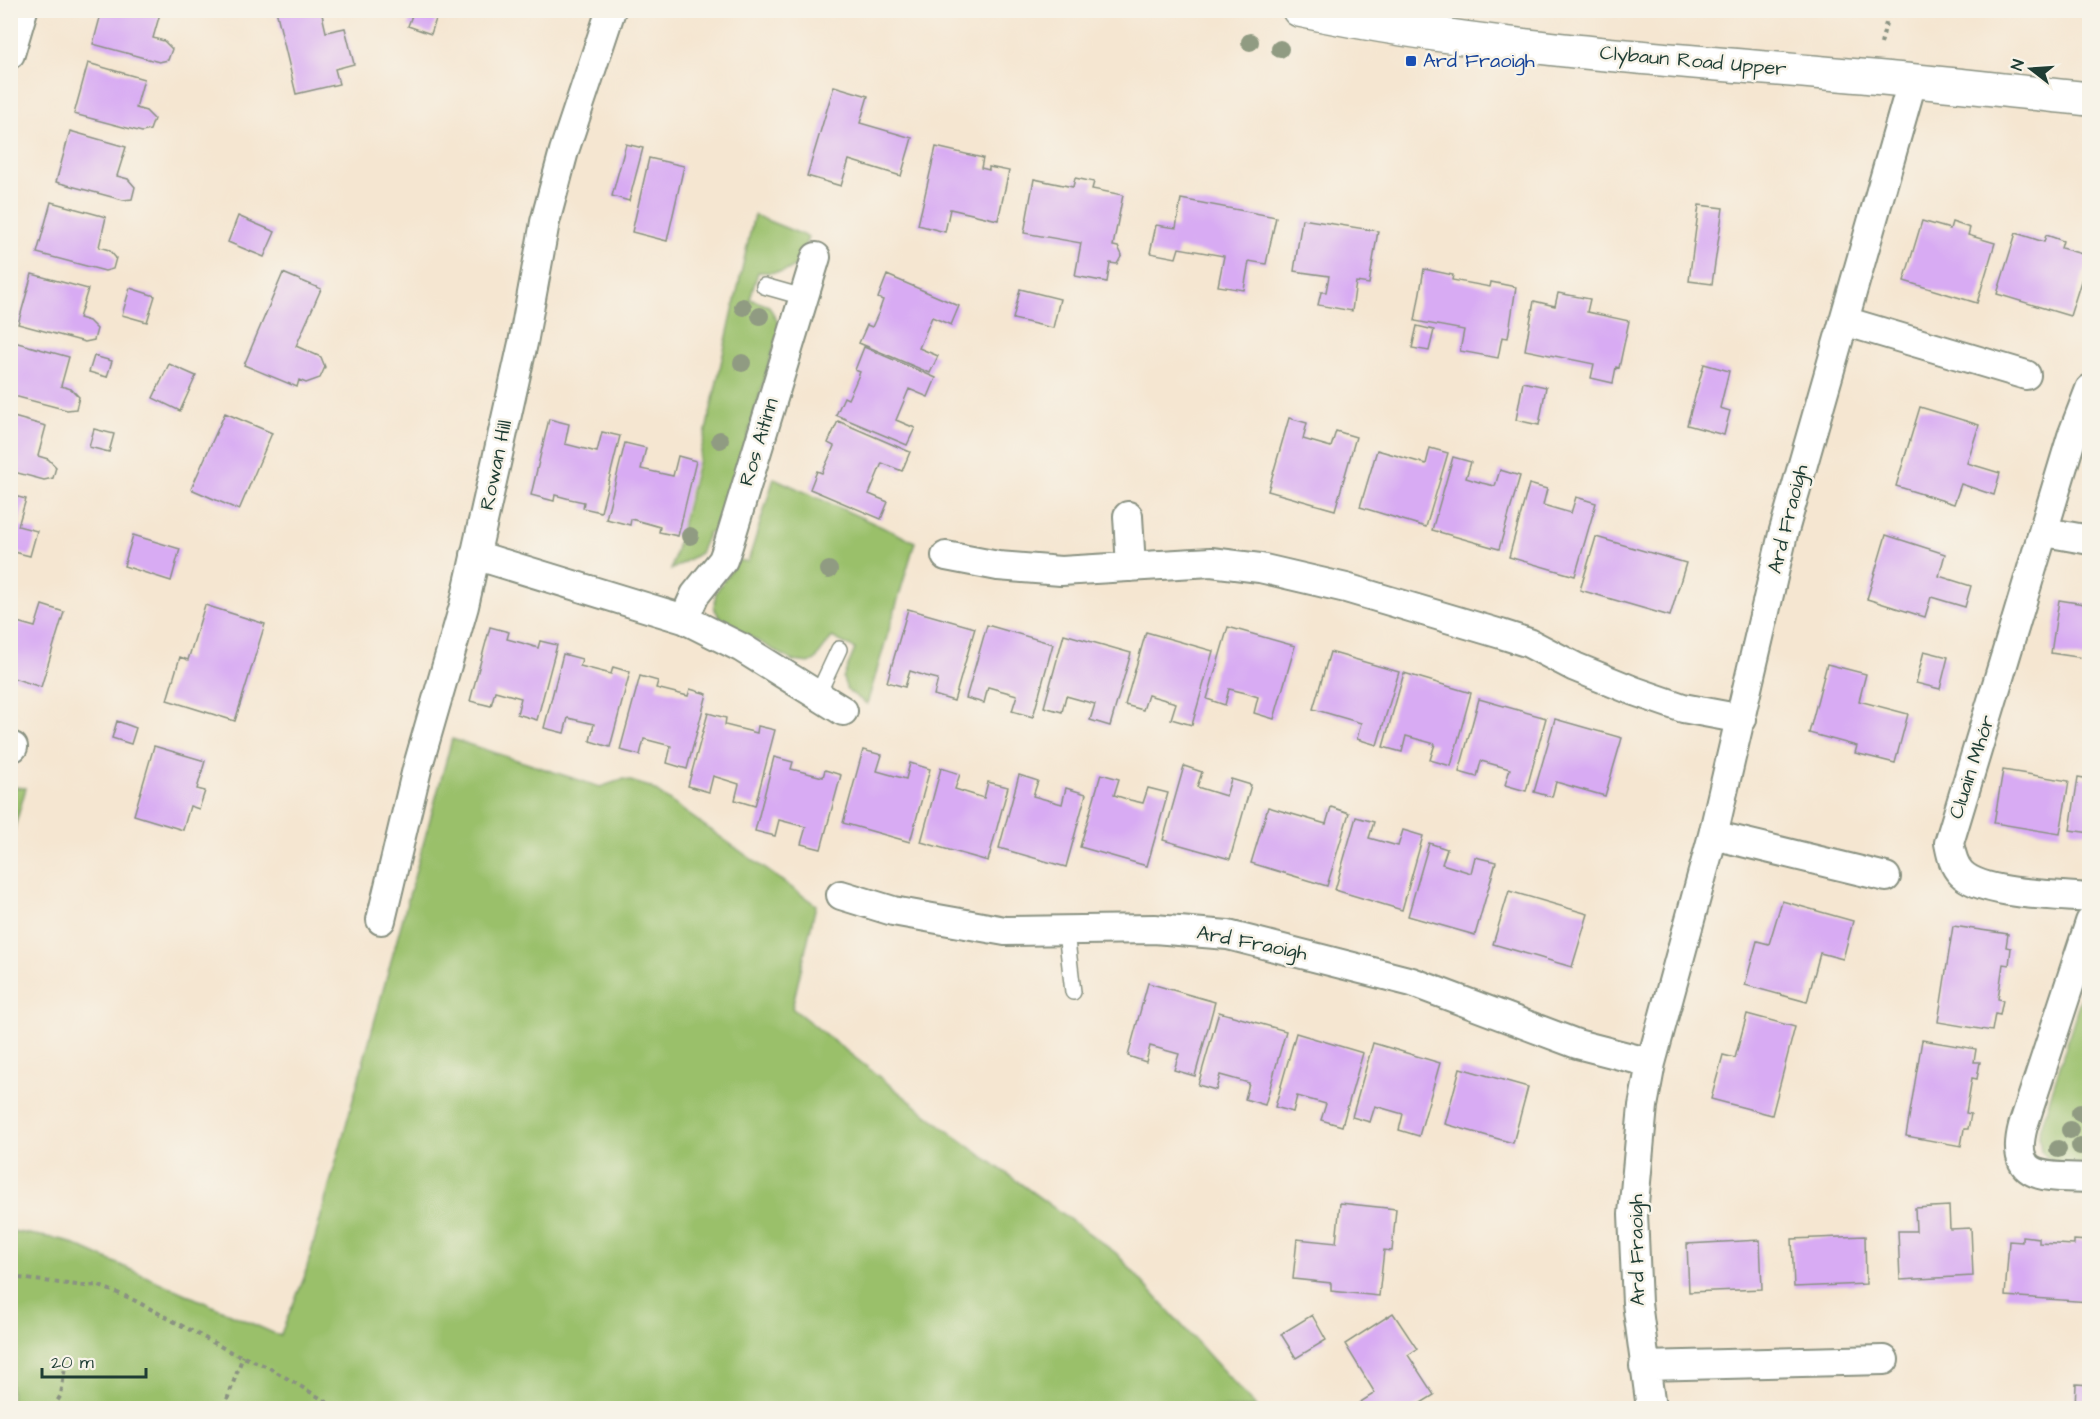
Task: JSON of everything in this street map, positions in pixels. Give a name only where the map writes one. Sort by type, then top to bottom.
[{"type":"street","points":[[10,54],[23,10]]},
{"type":"street","name":"Rowan Hill","points":[[381,920],[417,769],[457,635],[523,343],[545,222],[564,151],[611,10]]},
{"type":"street","name":"Clybaun Road Upper","points":[[1299,10],[1435,22],[1679,62],[2090,99]]},
{"type":"street","name":"Ard Fraoigh","points":[[1651,1408],[1644,1366],[1634,1269],[1634,1214],[1643,1106],[1651,1063],[1742,719],[1783,534],[1912,82]]},
{"type":"street","name":"Ros Aitinn","points":[[684,619],[695,595],[723,560],[816,256]]},
{"type":"street","points":[[1844,321],[2026,375]]},
{"type":"street","name":"Cluain Mhór","points":[[2090,389],[2072,436],[2045,532],[1949,843],[1961,873],[1982,885],[2090,898]]},
{"type":"street","points":[[1128,516],[1131,567]]},
{"type":"street","points":[[2045,532],[2090,540]]},
{"type":"street","points":[[475,555],[684,619],[708,629],[843,711]]},
{"type":"street","points":[[946,556],[998,566],[1061,571],[1211,562],[1260,568],[1346,588],[1529,643],[1575,667],[1657,699],[1702,712],[1742,719]]},
{"type":"street","points":[[1713,835],[1886,877]]},
{"type":"street","name":"Ard Fraoigh","points":[[841,895],[893,911],[979,928],[1066,932],[1154,929],[1228,935],[1412,982],[1577,1044],[1651,1063]]},
{"type":"street","points":[[2090,922],[2023,1126],[2019,1149],[2021,1161],[2032,1173],[2041,1176],[2090,1178]]},
{"type":"street","points":[[1644,1366],[1884,1360]]},
{"type":"lane","points":[[764,285],[803,297]]},
{"type":"lane","points":[[818,694],[839,649]]},
{"type":"lane","points":[[1066,932],[1073,992]]},
{"type":"path","points":[[10,1277],[85,1287],[97,1285],[130,1298],[157,1314],[268,1367],[337,1408]]},
{"type":"path","points":[[224,1408],[243,1356]]},
{"type":"path","points":[[53,1408],[61,1395],[65,1367]]},
{"type":"green space","points":[[754,215],[808,237],[801,257],[792,268],[779,272],[758,272],[750,299],[769,306],[780,326],[719,534],[709,532],[700,553],[671,570],[706,431]]},
{"type":"green space","points":[[774,478],[915,542],[867,704],[847,690],[843,678],[855,649],[832,637],[815,660],[809,663],[793,661],[722,621],[714,608],[716,592],[738,560],[748,562]]},
{"type":"green space","points":[[452,739],[600,787],[624,779],[650,787],[816,905],[792,1008],[948,1131],[1116,1253],[1257,1408],[11,1408],[11,1231],[64,1240],[280,1336],[304,1278]]},
{"type":"green space","points":[[10,787],[26,788],[11,840]]},
{"type":"green space","points":[[2089,971],[2089,1165],[2053,1163],[2041,1151],[2039,1134]]},
{"type":"building","points":[[102,10],[161,10],[153,38],[164,41],[172,49],[168,60],[159,62],[93,44]]},
{"type":"building","points":[[276,10],[321,10],[326,32],[345,28],[354,64],[335,69],[339,84],[296,94]]},
{"type":"building","points":[[414,10],[439,10],[431,34],[408,26]]},
{"type":"building","points":[[88,63],[144,79],[136,108],[146,111],[154,119],[150,130],[142,132],[74,114]]},
{"type":"building","points":[[834,86],[868,96],[860,123],[912,138],[901,176],[849,160],[841,186],[807,176]]},
{"type":"building","points":[[70,131],[126,147],[117,176],[128,179],[135,187],[132,199],[123,200],[56,182]]},
{"type":"building","points":[[626,144],[643,148],[629,201],[612,196]]},
{"type":"building","points":[[936,147],[983,158],[981,168],[989,170],[989,167],[1009,171],[998,220],[950,209],[945,232],[918,225]]},
{"type":"building","points":[[649,158],[684,166],[667,241],[632,232]]},
{"type":"building","points":[[1075,178],[1094,182],[1092,189],[1123,195],[1113,246],[1118,247],[1122,255],[1117,264],[1110,263],[1107,282],[1075,276],[1081,243],[1024,233],[1034,179],[1073,187]]},
{"type":"building","points":[[1181,199],[1276,217],[1266,264],[1249,261],[1244,290],[1218,286],[1224,256],[1179,248],[1176,258],[1150,253],[1156,225],[1176,228]]},
{"type":"building","points":[[51,202],[106,217],[99,247],[109,250],[116,258],[113,269],[105,271],[37,253]]},
{"type":"building","points":[[1699,205],[1723,208],[1712,284],[1689,281]]},
{"type":"building","points":[[238,216],[275,232],[264,257],[228,242]]},
{"type":"building","points":[[1302,219],[1378,231],[1369,284],[1356,282],[1352,311],[1318,305],[1321,292],[1326,292],[1329,276],[1294,271]]},
{"type":"building","points":[[1922,221],[1950,229],[1952,222],[1970,228],[1968,235],[1995,243],[1977,303],[1904,281]]},
{"type":"building","points":[[2016,233],[2044,242],[2046,235],[2063,241],[2061,248],[2089,256],[2070,316],[1997,294]]},
{"type":"building","points":[[1424,269],[1453,275],[1452,280],[1490,287],[1491,282],[1516,287],[1508,338],[1502,337],[1498,358],[1460,351],[1464,330],[1415,321]]},
{"type":"building","points":[[283,273],[321,289],[296,346],[321,357],[325,367],[320,378],[306,383],[299,380],[297,387],[244,365]]},
{"type":"building","points":[[32,274],[88,289],[79,318],[89,321],[97,329],[94,340],[85,342],[18,324]]},
{"type":"building","points":[[887,275],[959,306],[951,325],[932,317],[919,348],[938,356],[930,373],[859,343],[867,325],[872,327],[878,314],[883,300],[878,298]]},
{"type":"building","points":[[130,288],[155,296],[147,322],[122,315]]},
{"type":"building","points":[[1020,289],[1060,299],[1053,328],[1013,319]]},
{"type":"building","points":[[1558,293],[1590,299],[1587,312],[1629,321],[1619,368],[1616,367],[1613,383],[1591,378],[1594,364],[1525,350],[1534,301],[1555,306]]},
{"type":"building","points":[[1417,326],[1434,330],[1429,351],[1412,348]]},
{"type":"building","points":[[14,342],[69,357],[61,386],[71,389],[79,397],[76,409],[67,410],[10,395],[10,353]]},
{"type":"building","points":[[864,347],[936,378],[928,397],[909,389],[896,420],[915,428],[907,445],[836,415],[844,397],[848,399],[860,372],[855,370]]},
{"type":"building","points":[[94,356],[112,361],[107,377],[89,372]]},
{"type":"building","points":[[169,364],[196,376],[180,411],[153,398]]},
{"type":"building","points":[[1704,364],[1729,371],[1720,408],[1730,411],[1724,435],[1687,425]]},
{"type":"building","points":[[1523,382],[1546,387],[1539,425],[1516,420]]},
{"type":"building","points":[[1920,407],[1979,425],[1967,463],[2000,473],[1994,495],[1961,484],[1954,504],[1896,486]]},
{"type":"building","points":[[225,413],[272,433],[239,510],[191,489]]},
{"type":"building","points":[[10,416],[46,426],[38,456],[48,459],[56,467],[53,478],[44,480],[10,471]]},
{"type":"building","points":[[1289,418],[1307,423],[1303,439],[1331,447],[1336,431],[1356,437],[1335,510],[1268,491]]},
{"type":"building","points":[[549,419],[569,424],[565,444],[597,452],[602,432],[620,436],[601,512],[583,508],[584,502],[555,495],[554,501],[531,495]]},
{"type":"building","points":[[838,421],[910,452],[902,471],[882,463],[869,494],[888,502],[881,519],[810,489],[817,471],[822,473],[834,446],[828,443]]},
{"type":"building","points":[[94,429],[114,434],[109,452],[89,447]]},
{"type":"building","points":[[625,443],[646,448],[641,469],[673,476],[678,456],[696,461],[678,536],[659,532],[660,527],[631,519],[630,525],[606,519]]},
{"type":"building","points":[[1430,448],[1448,453],[1426,527],[1360,507],[1377,450],[1426,464]]},
{"type":"building","points":[[1453,457],[1471,462],[1466,478],[1482,483],[1495,486],[1500,470],[1520,476],[1499,549],[1432,530]]},
{"type":"building","points":[[1529,484],[1547,489],[1543,505],[1571,513],[1576,497],[1596,503],[1575,576],[1509,557]]},
{"type":"building","points":[[10,495],[26,499],[18,526],[37,531],[30,556],[10,551]]},
{"type":"building","points":[[133,535],[180,549],[171,581],[124,566]]},
{"type":"building","points":[[1886,535],[1945,554],[1939,576],[1971,586],[1965,607],[1931,597],[1925,617],[1867,599]]},
{"type":"building","points":[[1596,537],[1686,563],[1670,616],[1580,590]]},
{"type":"building","points":[[2059,600],[2090,605],[2090,659],[2051,653]]},
{"type":"building","points":[[42,605],[64,612],[41,687],[10,677],[10,620],[35,627]]},
{"type":"building","points":[[205,605],[265,624],[235,721],[167,700],[180,657],[188,660]]},
{"type":"building","points":[[908,609],[975,628],[954,701],[934,695],[938,679],[910,671],[905,687],[887,682]]},
{"type":"building","points":[[987,625],[1053,644],[1033,717],[1012,711],[1017,695],[988,687],[984,703],[966,698]]},
{"type":"building","points":[[490,627],[509,632],[507,639],[538,648],[540,641],[557,645],[537,720],[517,714],[521,698],[495,691],[491,706],[470,701]]},
{"type":"building","points":[[1228,627],[1295,646],[1274,719],[1254,713],[1258,697],[1246,693],[1229,689],[1225,705],[1207,699]]},
{"type":"building","points":[[1146,632],[1213,651],[1192,725],[1171,719],[1176,703],[1148,695],[1143,710],[1125,705]]},
{"type":"building","points":[[1064,634],[1131,653],[1110,726],[1090,720],[1095,704],[1066,696],[1062,712],[1044,707]]},
{"type":"building","points":[[1924,651],[1948,657],[1940,689],[1916,683]]},
{"type":"building","points":[[1330,652],[1399,672],[1377,745],[1357,739],[1361,723],[1313,709]]},
{"type":"building","points":[[563,654],[582,659],[580,666],[611,674],[613,667],[630,672],[610,747],[590,741],[594,724],[568,718],[564,733],[544,728]]},
{"type":"building","points":[[1827,664],[1866,674],[1859,701],[1908,714],[1895,763],[1855,753],[1857,746],[1809,733]]},
{"type":"building","points":[[1404,673],[1471,693],[1451,766],[1430,760],[1435,744],[1406,736],[1402,752],[1383,747]]},
{"type":"building","points":[[640,676],[658,681],[656,688],[688,696],[690,689],[707,694],[687,769],[667,763],[671,746],[644,739],[640,755],[620,750]]},
{"type":"building","points":[[1479,699],[1546,718],[1526,791],[1505,785],[1510,769],[1481,761],[1477,777],[1459,772]]},
{"type":"building","points":[[708,713],[726,718],[725,725],[757,733],[758,726],[775,730],[755,806],[735,800],[739,784],[713,776],[709,792],[688,786]]},
{"type":"building","points":[[1555,719],[1622,738],[1605,796],[1556,782],[1552,797],[1534,792]]},
{"type":"building","points":[[117,721],[136,728],[131,744],[112,738]]},
{"type":"building","points":[[154,746],[205,761],[197,789],[205,791],[199,809],[190,806],[183,830],[134,815]]},
{"type":"building","points":[[863,750],[882,755],[877,771],[906,779],[910,763],[930,769],[910,842],[843,823]]},
{"type":"building","points":[[774,757],[793,762],[791,769],[823,777],[825,770],[841,775],[821,849],[801,844],[806,827],[779,820],[775,836],[755,831]]},
{"type":"building","points":[[1184,766],[1202,772],[1197,787],[1226,796],[1231,779],[1251,785],[1230,859],[1163,840]]},
{"type":"building","points":[[941,768],[960,774],[955,789],[984,798],[988,782],[1008,787],[988,861],[921,842]]},
{"type":"building","points":[[2003,770],[2069,781],[2060,834],[1994,823]]},
{"type":"building","points":[[1101,774],[1119,779],[1114,795],[1130,800],[1143,803],[1148,788],[1168,793],[1147,866],[1080,847]]},
{"type":"building","points":[[1019,775],[1038,781],[1033,796],[1062,804],[1066,788],[1086,794],[1066,867],[999,848]]},
{"type":"building","points":[[2078,777],[2090,779],[2090,833],[2070,830]]},
{"type":"building","points":[[1268,807],[1326,824],[1331,807],[1349,813],[1327,886],[1251,863]]},
{"type":"building","points":[[1356,817],[1374,822],[1369,838],[1398,846],[1403,830],[1423,836],[1402,910],[1335,890]]},
{"type":"building","points":[[1429,843],[1447,849],[1442,864],[1471,873],[1475,857],[1496,862],[1475,935],[1408,916]]},
{"type":"building","points":[[1509,891],[1588,914],[1572,967],[1493,944]]},
{"type":"building","points":[[1782,901],[1853,921],[1843,959],[1820,953],[1807,1002],[1745,985],[1757,941],[1769,944]]},
{"type":"building","points":[[1953,926],[2008,934],[2006,947],[2011,948],[2009,965],[2003,964],[1998,999],[2003,1000],[2000,1015],[1995,1014],[1992,1031],[1938,1022]]},
{"type":"building","points":[[1148,983],[1215,1002],[1195,1076],[1174,1070],[1179,1054],[1150,1046],[1146,1062],[1128,1056]]},
{"type":"building","points":[[1219,1012],[1286,1031],[1265,1105],[1245,1099],[1249,1083],[1220,1075],[1216,1090],[1198,1085]]},
{"type":"building","points":[[1747,1014],[1795,1027],[1772,1115],[1711,1099],[1723,1055],[1735,1058]]},
{"type":"building","points":[[1296,1033],[1363,1053],[1342,1126],[1321,1120],[1326,1104],[1297,1096],[1293,1112],[1275,1107]]},
{"type":"building","points":[[1922,1040],[1976,1049],[1974,1062],[1980,1062],[1977,1079],[1972,1078],[1966,1113],[1971,1114],[1968,1129],[1964,1129],[1961,1146],[1906,1136]]},
{"type":"building","points":[[1373,1043],[1440,1063],[1419,1136],[1399,1130],[1403,1114],[1375,1106],[1370,1122],[1352,1117]]},
{"type":"building","points":[[1460,1068],[1528,1087],[1513,1143],[1445,1124]]},
{"type":"building","points":[[1340,1203],[1396,1209],[1392,1251],[1384,1250],[1379,1296],[1331,1291],[1331,1283],[1293,1279],[1297,1239],[1336,1243]]},
{"type":"building","points":[[1949,1206],[1950,1229],[1971,1228],[1973,1276],[1900,1280],[1898,1231],[1916,1231],[1915,1208]]},
{"type":"building","points":[[1865,1236],[1866,1284],[1794,1287],[1792,1239]]},
{"type":"building","points":[[2022,1236],[2039,1238],[2039,1243],[2074,1245],[2074,1240],[2089,1241],[2090,1302],[2005,1296],[2009,1241],[2022,1242]]},
{"type":"building","points":[[1760,1240],[1762,1289],[1689,1292],[1687,1244]]},
{"type":"building","points":[[1393,1313],[1417,1349],[1408,1355],[1434,1395],[1413,1408],[1363,1408],[1359,1403],[1375,1393],[1345,1344]]},
{"type":"building","points":[[1312,1315],[1326,1340],[1296,1358],[1281,1334]]},
{"type":"building","points":[[2076,1384],[2090,1385],[2090,1408],[2075,1408]]},
{"type":"place","name":"Ard Fraoigh","points":[[1411,61]]}]
